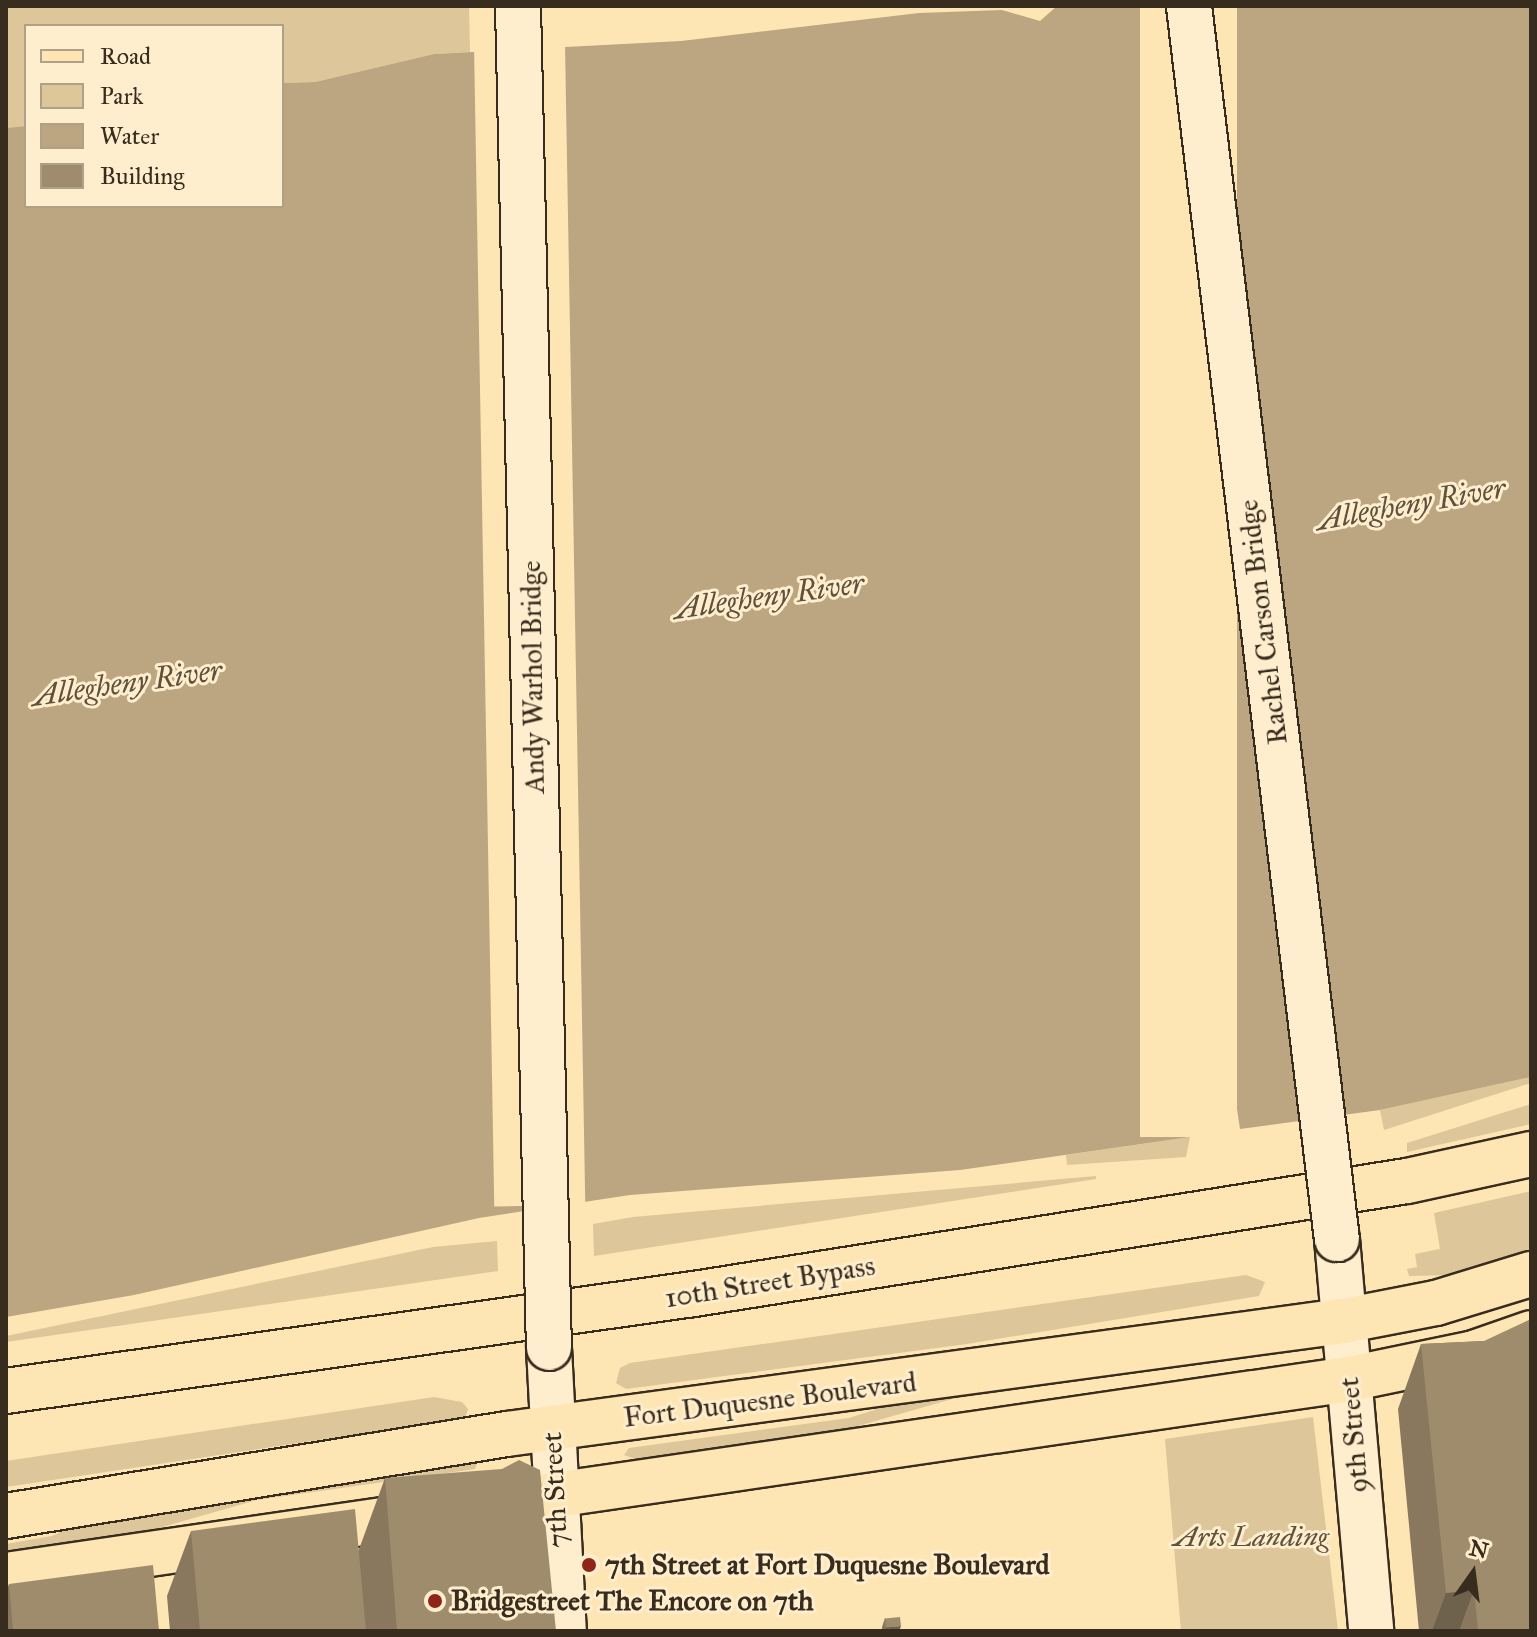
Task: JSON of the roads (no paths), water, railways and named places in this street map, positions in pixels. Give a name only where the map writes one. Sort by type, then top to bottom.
[{"type":"main road","name":"10th Street Bypass","points":[[6,1391],[694,1294],[1407,1181],[1531,1154]]},
{"type":"main road","name":"Fort Duquesne Boulevard","points":[[6,1516],[552,1428],[1343,1321],[1436,1303],[1531,1274]]},
{"type":"main road","name":"Fort Duquesne Boulevard","points":[[6,1575],[555,1492],[1349,1379],[1474,1353],[1531,1333]]},
{"type":"street","name":"Andy Warhol Bridge","points":[[518,6],[549,1348]]},
{"type":"street","name":"Rachel Carson Bridge","points":[[1189,6],[1337,1239]]},
{"type":"street","name":"9th Street","points":[[1337,1239],[1371,1631]]},
{"type":"street","name":"7th Street","points":[[549,1348],[564,1631]]},
{"type":"water","name":"Allegheny River","points":[[1057,6],[1531,6],[1531,1077],[1380,1110],[1240,1129],[1237,1109],[1193,1116],[1190,1137],[960,1170],[630,1195],[479,1218],[134,1295],[6,1317],[6,128],[24,126],[24,208],[284,208],[284,83],[315,82],[434,54],[681,41],[919,13],[1002,10],[1040,21]]},
{"type":"place","name":"7th Street at Fort Duquesne Boulevard","points":[[589,1565]]},
{"type":"place","name":"Bridgestreet The Encore on 7th","points":[[435,1601]]},
{"type":"park label","name":"Arts Landing","points":[[1251,1537]]}]
